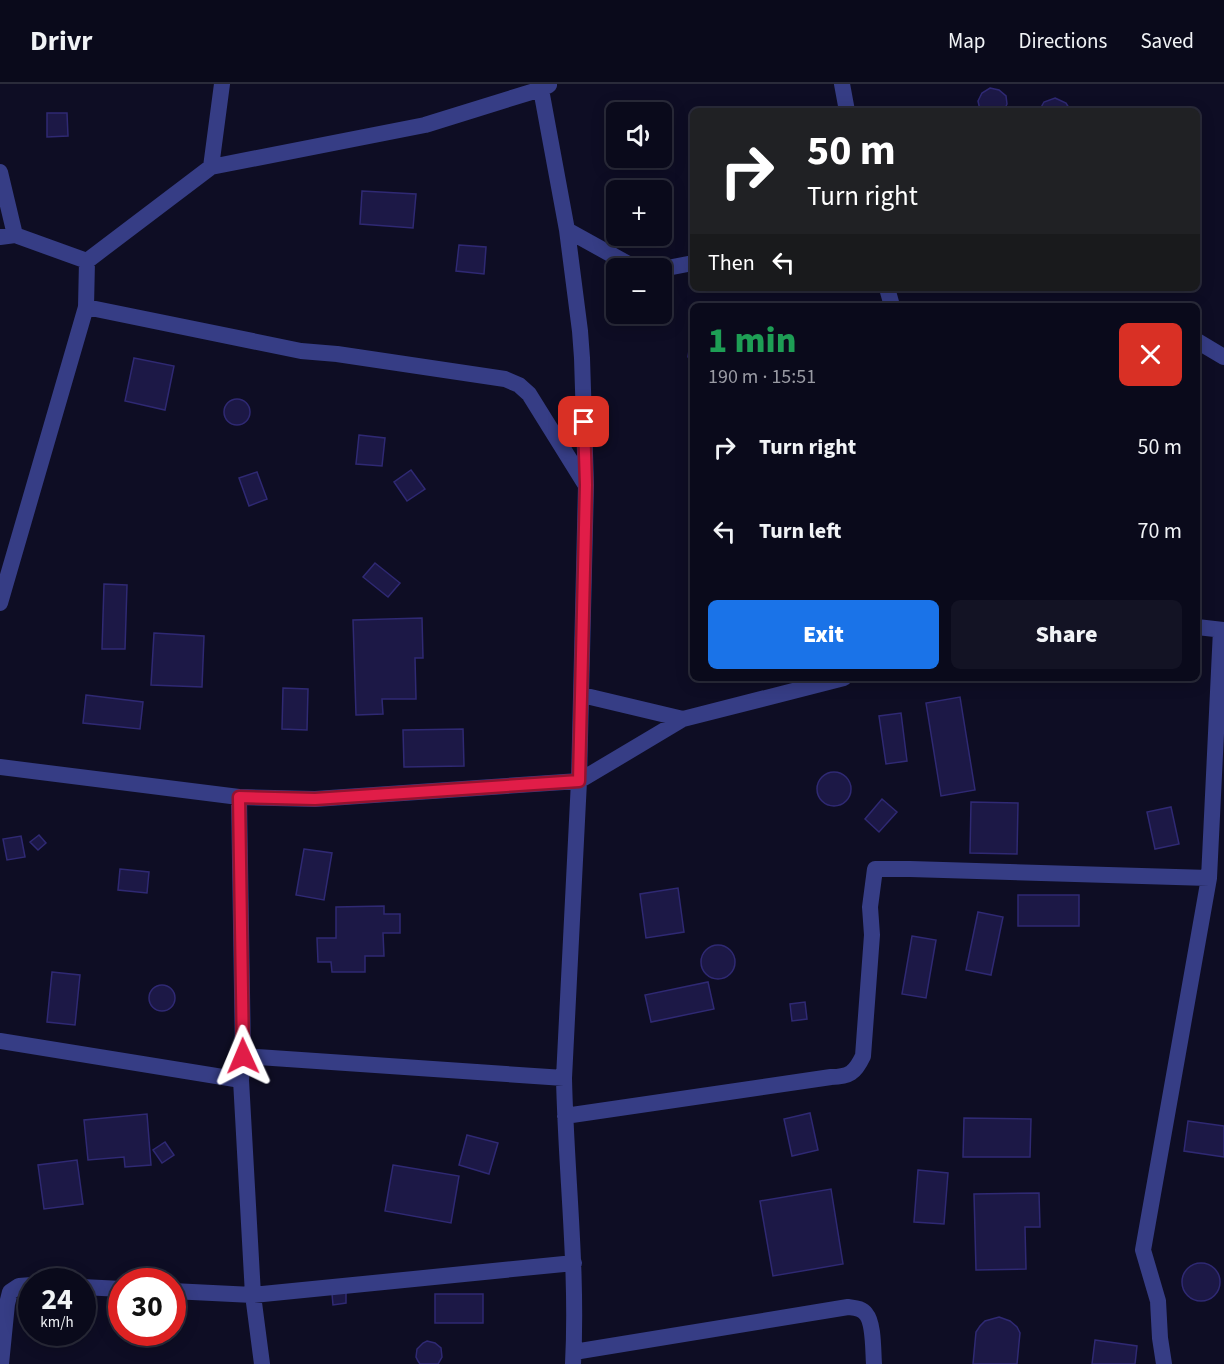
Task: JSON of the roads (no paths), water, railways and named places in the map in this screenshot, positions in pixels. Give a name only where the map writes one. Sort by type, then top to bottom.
[{"type":"street","points":[[211,167],[222,84]]},
{"type":"street","points":[[842,84],[846,108]]},
{"type":"street","points":[[87,261],[211,167],[425,125],[544,86],[567,230],[582,358],[586,485],[579,781],[564,1078],[574,1263],[574,1358],[848,1307],[866,1313],[870,1323],[874,1364]]},
{"type":"street","points":[[0,172],[7,236],[87,261]]},
{"type":"street","points":[[567,230],[618,258]]},
{"type":"street","points":[[0,603],[86,307],[87,261]]},
{"type":"street","points":[[672,267],[690,264]]},
{"type":"street","points":[[86,307],[301,351],[337,354],[505,379],[519,385],[529,394],[586,485]]},
{"type":"street","points":[[1200,343],[1224,357]]},
{"type":"street","points":[[1164,1364],[1158,1300],[1143,1250],[1209,878],[1222,630],[1200,627]]},
{"type":"street","points":[[0,767],[239,797],[315,799],[579,781],[683,719],[832,681]]},
{"type":"street","points":[[582,695],[683,719]]},
{"type":"street","points":[[239,797],[243,1056],[241,1080],[253,1295],[262,1364]]},
{"type":"street","points":[[565,1116],[844,1077],[857,1069],[863,1056],[872,935],[870,906],[875,869],[1209,878]]},
{"type":"street","points":[[0,1041],[241,1080]]},
{"type":"street","points":[[243,1056],[564,1078]]},
{"type":"street","points":[[186,1292],[253,1295],[574,1263]]},
{"type":"street","points":[[1,1364],[7,1304],[10,1292],[18,1287]]}]
